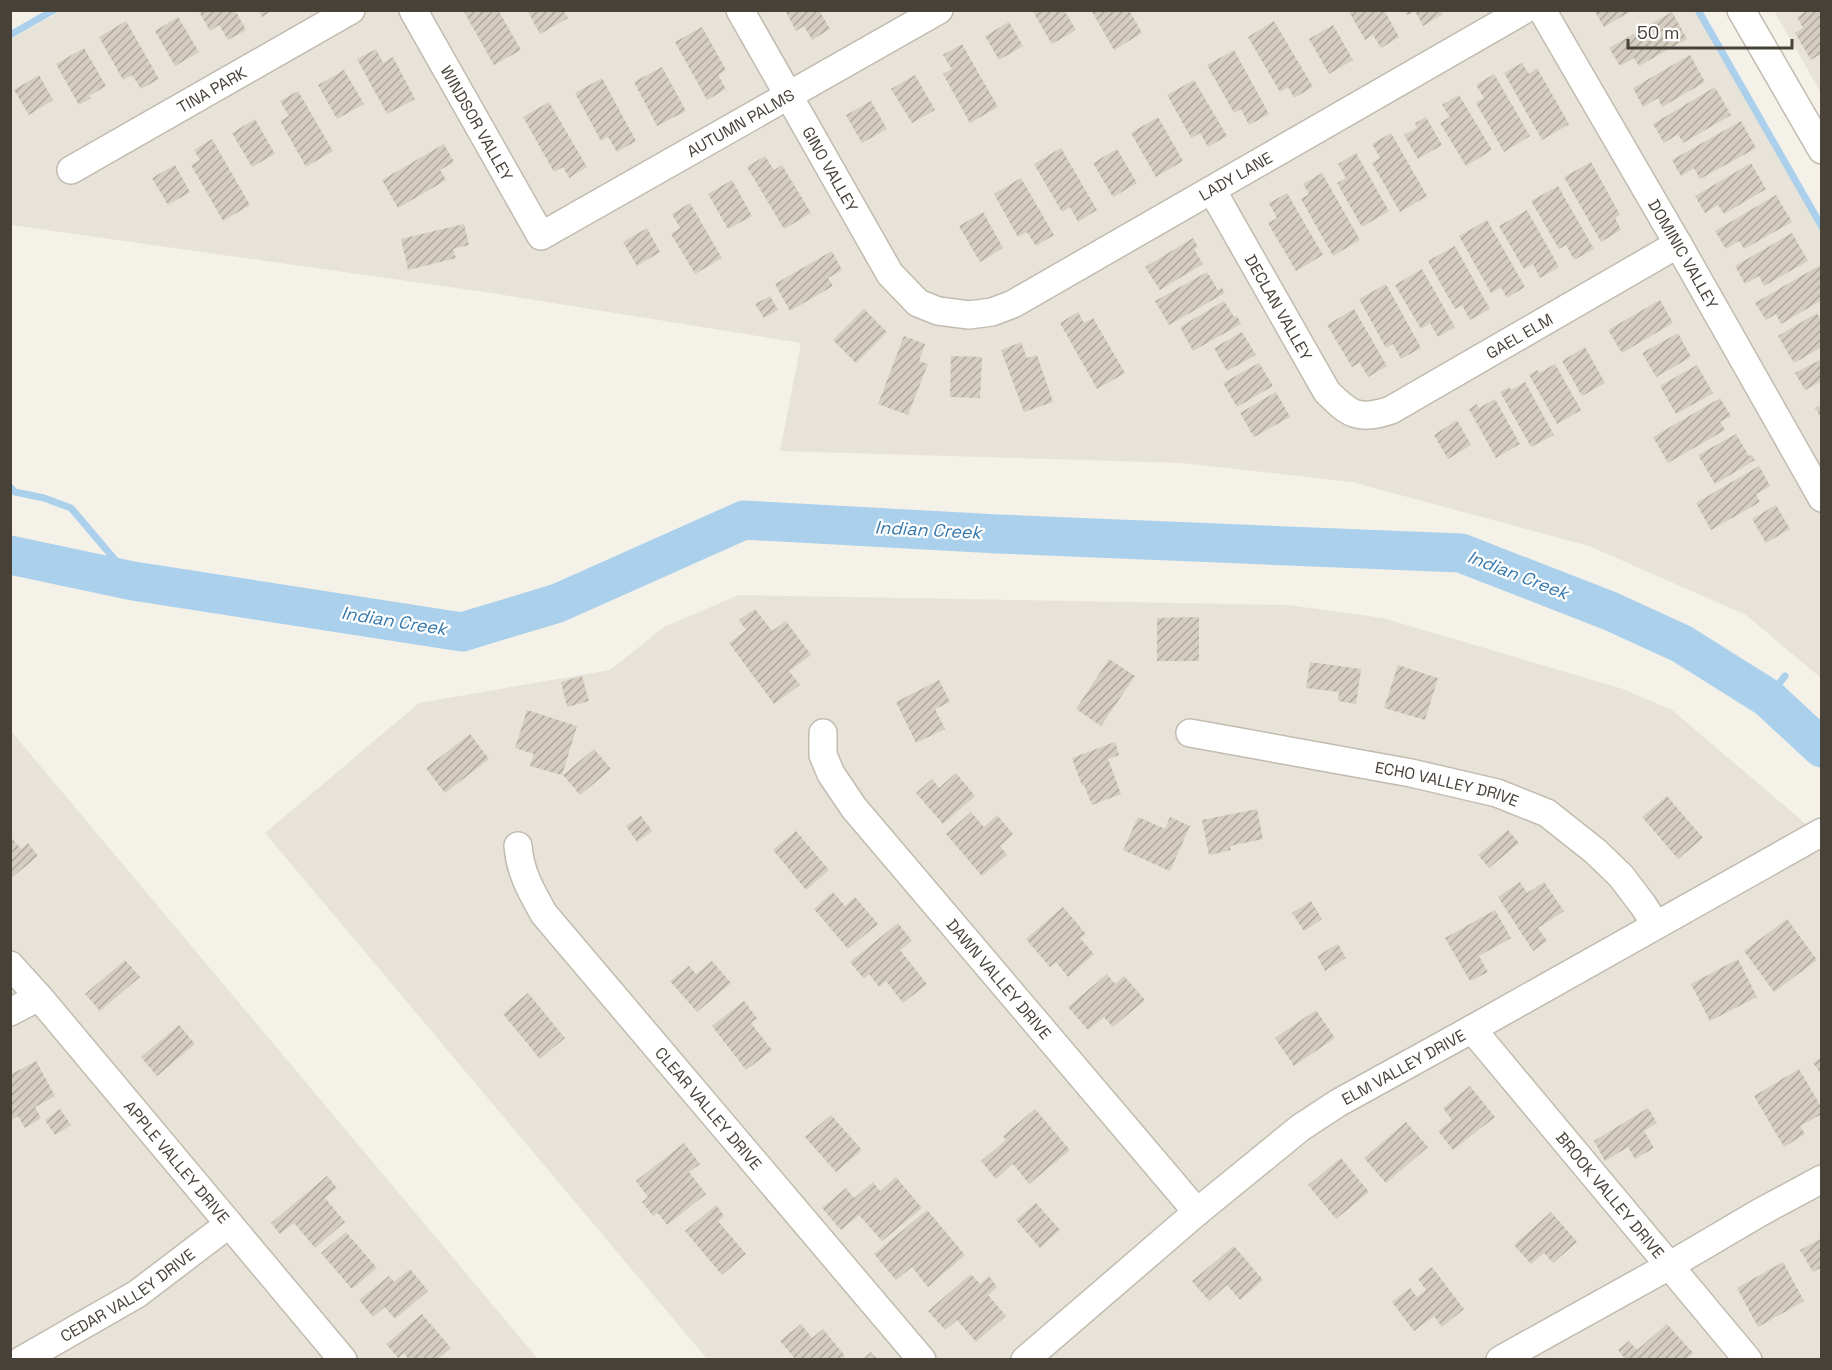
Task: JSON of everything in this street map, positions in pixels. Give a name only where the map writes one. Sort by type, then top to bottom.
[{"type":"street","name":"TINA PARK","points":[[71,170],[351,10]]},
{"type":"street","name":"WINDSOR VALLEY","points":[[413,10],[541,236]]},
{"type":"street","name":"GINO VALLEY","points":[[740,10],[890,274],[918,303],[938,311]]},
{"type":"street","name":"AUTUMN PALMS","points":[[541,236],[939,10]]},
{"type":"street","name":"LADY LANE","points":[[938,311],[969,315],[992,312],[1013,304],[1524,10]]},
{"type":"street","name":"DOMINIC VALLEY","points":[[1542,10],[1819,487]]},
{"type":"street","points":[[1741,10],[1818,138]]},
{"type":"street","name":"DECLAN VALLEY","points":[[1212,190],[1327,392],[1342,407],[1358,415]]},
{"type":"street","name":"GAEL ELM","points":[[1358,415],[1374,416],[1391,410],[1678,244]]},
{"type":"street","name":"DAWN VALLEY DRIVE","points":[[822,733],[823,756],[831,774],[854,808],[1197,1212]]},
{"type":"street","name":"ECHO VALLEY DRIVE","points":[[1190,733],[1412,773],[1497,793],[1547,813],[1595,851],[1614,870],[1643,905],[1656,925]]},
{"type":"street","name":"ELM VALLEY DRIVE","points":[[1025,1359],[1197,1212],[1310,1122],[1338,1103],[1821,832]]},
{"type":"street","name":"CLEAR VALLEY DRIVE","points":[[518,846],[519,862],[526,882],[544,914],[922,1359]]},
{"type":"street","name":"APPLE VALLEY DRIVE","points":[[10,965],[343,1359]]},
{"type":"street","points":[[10,1012],[39,997]]},
{"type":"street","name":"BROOK VALLEY DRIVE","points":[[1472,1029],[1748,1359]]},
{"type":"street","points":[[1500,1359],[1821,1179]]},
{"type":"street","name":"CEDAR VALLEY DRIVE","points":[[22,1359],[136,1294],[229,1224]]},
{"type":"shaded area","points":[[61,11],[1698,11],[1821,223],[1821,678],[1746,615],[1589,546],[1352,482],[1182,463],[780,451],[801,343],[485,292],[11,225],[11,39]]},
{"type":"shaded area","points":[[1774,11],[1821,11],[1821,93]]},
{"type":"shaded area","points":[[739,595],[1288,605],[1383,618],[1623,689],[1672,710],[1821,837],[1821,1359],[707,1359],[265,833],[419,703],[610,670],[664,627]]},
{"type":"shaded area","points":[[11,731],[538,1359],[11,1359]]},
{"type":"building","points":[[198,10],[235,10],[246,30],[228,40],[219,25],[210,31]]},
{"type":"building","points":[[258,10],[273,10],[262,17]]},
{"type":"building","points":[[463,10],[498,10],[521,50],[494,65]]},
{"type":"building","points":[[527,10],[563,10],[568,18],[540,34]]},
{"type":"building","points":[[785,10],[819,10],[830,29],[812,40],[804,26],[796,31]]},
{"type":"building","points":[[1032,10],[1064,10],[1076,30],[1052,44]]},
{"type":"building","points":[[1091,10],[1129,10],[1142,33],[1114,50]]},
{"type":"building","points":[[1348,10],[1384,10],[1399,37],[1381,48],[1373,35],[1365,40]]},
{"type":"building","points":[[1405,10],[1440,10],[1443,14],[1423,26],[1415,11],[1407,15]]},
{"type":"building","points":[[1594,10],[1633,10],[1604,27]]},
{"type":"building","points":[[1808,10],[1822,10],[1822,53],[1811,60],[1795,33],[1803,28],[1797,17]]},
{"type":"building","points":[[1672,12],[1687,39],[1639,66],[1634,58],[1620,66],[1609,48]]},
{"type":"building","points":[[178,17],[199,52],[175,66],[155,31]]},
{"type":"building","points":[[126,21],[159,79],[141,89],[132,75],[123,80],[99,37]]},
{"type":"building","points":[[1274,21],[1313,87],[1294,98],[1288,87],[1280,92],[1248,37]]},
{"type":"building","points":[[1009,22],[1023,46],[999,60],[985,36]]},
{"type":"building","points":[[1333,25],[1353,60],[1329,74],[1309,39]]},
{"type":"building","points":[[702,27],[726,70],[718,75],[726,89],[707,100],[675,42]]},
{"type":"building","points":[[962,44],[998,107],[970,123],[943,74],[952,69],[943,55]]},
{"type":"building","points":[[84,48],[106,86],[79,105],[56,64]]},
{"type":"building","points":[[376,49],[383,63],[393,57],[415,99],[387,114],[357,59]]},
{"type":"building","points":[[1234,50],[1269,114],[1249,125],[1241,109],[1234,113],[1207,65]]},
{"type":"building","points":[[1690,55],[1705,82],[1662,107],[1658,98],[1643,107],[1633,88]]},
{"type":"building","points":[[1522,63],[1529,74],[1537,68],[1569,124],[1542,140],[1504,73]]},
{"type":"building","points":[[662,67],[686,111],[657,126],[634,82]]},
{"type":"building","points":[[344,70],[364,104],[337,119],[318,85]]},
{"type":"building","points":[[1494,74],[1530,136],[1504,152],[1476,103],[1484,98],[1476,85]]},
{"type":"building","points":[[39,75],[53,100],[29,115],[14,90]]},
{"type":"building","points":[[915,75],[935,110],[912,123],[891,89]]},
{"type":"building","points":[[602,78],[636,141],[617,152],[608,137],[601,141],[575,93]]},
{"type":"building","points":[[1194,80],[1227,136],[1208,147],[1200,133],[1191,138],[1167,95]]},
{"type":"building","points":[[1715,87],[1731,115],[1683,143],[1678,134],[1664,143],[1653,124]]},
{"type":"building","points":[[298,91],[333,151],[306,167],[280,121],[289,116],[280,101]]},
{"type":"building","points":[[1459,95],[1492,150],[1466,166],[1440,123],[1450,117],[1442,105]]},
{"type":"building","points":[[871,101],[887,129],[862,143],[846,115]]},
{"type":"building","points":[[549,102],[587,167],[569,178],[563,167],[554,172],[523,117]]},
{"type":"building","points":[[1158,117],[1183,161],[1156,177],[1131,133]]},
{"type":"building","points":[[1426,117],[1442,145],[1418,159],[1404,135],[1417,128],[1415,123]]},
{"type":"building","points":[[255,119],[275,154],[252,167],[232,133]]},
{"type":"building","points":[[1741,121],[1756,148],[1700,179],[1694,168],[1681,176],[1672,160]]},
{"type":"building","points":[[1391,133],[1427,196],[1400,212],[1372,163],[1380,158],[1372,144]]},
{"type":"building","points":[[212,139],[250,205],[223,221],[191,165],[200,160],[194,150]]},
{"type":"building","points":[[444,144],[454,162],[440,170],[446,180],[398,208],[382,180]]},
{"type":"building","points":[[1061,148],[1097,210],[1078,222],[1070,207],[1062,212],[1034,164]]},
{"type":"building","points":[[1117,149],[1137,183],[1113,197],[1093,163]]},
{"type":"building","points":[[1356,153],[1389,211],[1362,227],[1337,183],[1346,178],[1338,164]]},
{"type":"building","points":[[765,156],[774,170],[782,165],[811,213],[784,229],[747,167]]},
{"type":"building","points":[[1591,162],[1620,215],[1615,218],[1621,230],[1601,242],[1564,177]]},
{"type":"building","points":[[1751,163],[1766,189],[1724,214],[1718,205],[1705,213],[1695,196]]},
{"type":"building","points":[[175,165],[190,192],[168,205],[152,178]]},
{"type":"building","points":[[1322,173],[1360,240],[1333,256],[1301,199],[1309,194],[1303,184]]},
{"type":"building","points":[[1021,178],[1054,235],[1036,246],[1027,232],[1018,237],[994,194]]},
{"type":"building","points":[[732,180],[752,216],[728,229],[708,194]]},
{"type":"building","points":[[1558,186],[1594,249],[1574,260],[1566,245],[1559,249],[1531,201]]},
{"type":"building","points":[[1287,193],[1323,255],[1296,271],[1268,223],[1277,218],[1269,203]]},
{"type":"building","points":[[1776,195],[1792,222],[1744,249],[1739,241],[1726,249],[1715,231]]},
{"type":"building","points":[[690,203],[722,258],[695,274],[671,234],[680,228],[672,214]]},
{"type":"building","points":[[1527,210],[1559,267],[1540,278],[1533,264],[1524,269],[1499,226]]},
{"type":"building","points":[[983,212],[1003,248],[980,262],[959,226]]},
{"type":"building","points":[[1487,220],[1525,287],[1507,298],[1501,287],[1491,293],[1459,236]]},
{"type":"building","points":[[464,224],[469,245],[453,249],[456,258],[408,270],[401,239]]},
{"type":"building","points":[[647,228],[660,252],[637,266],[623,242]]},
{"type":"building","points":[[1792,233],[1808,261],[1764,286],[1759,276],[1745,284],[1735,266]]},
{"type":"building","points":[[1193,238],[1198,247],[1194,249],[1203,264],[1160,290],[1145,267]]},
{"type":"building","points":[[1455,246],[1490,309],[1470,320],[1462,305],[1455,309],[1428,261]]},
{"type":"building","points":[[832,251],[842,270],[828,278],[833,286],[790,311],[775,284]]},
{"type":"building","points":[[1822,264],[1822,300],[1781,324],[1776,314],[1766,320],[1755,303]]},
{"type":"building","points":[[1422,269],[1455,327],[1438,337],[1430,323],[1421,329],[1395,285]]},
{"type":"building","points":[[1207,272],[1218,290],[1222,288],[1225,293],[1169,325],[1155,301]]},
{"type":"building","points":[[1386,284],[1421,348],[1401,359],[1393,344],[1386,348],[1359,299]]},
{"type":"building","points":[[770,296],[778,310],[764,318],[755,304]]},
{"type":"building","points":[[1660,300],[1673,323],[1622,353],[1608,330]]},
{"type":"building","points":[[1224,301],[1241,324],[1193,351],[1180,327]]},
{"type":"building","points":[[864,309],[887,332],[856,363],[833,340]]},
{"type":"building","points":[[1354,309],[1387,366],[1368,377],[1360,363],[1352,367],[1327,325]]},
{"type":"building","points":[[1078,312],[1084,323],[1093,318],[1125,373],[1097,389],[1060,323]]},
{"type":"building","points":[[1817,313],[1822,322],[1822,347],[1794,363],[1778,336]]},
{"type":"building","points":[[1242,332],[1256,355],[1227,371],[1214,348]]},
{"type":"building","points":[[1678,333],[1691,357],[1656,377],[1642,353]]},
{"type":"building","points":[[904,336],[925,344],[919,361],[928,364],[908,415],[878,404]]},
{"type":"building","points":[[1021,342],[1027,358],[1037,355],[1053,402],[1024,412],[1001,350]]},
{"type":"building","points":[[1585,347],[1605,383],[1582,396],[1562,361]]},
{"type":"building","points":[[951,356],[982,357],[980,398],[950,397]]},
{"type":"building","points":[[1822,359],[1822,381],[1805,390],[1795,373]]},
{"type":"building","points":[[1259,363],[1273,386],[1237,407],[1223,383]]},
{"type":"building","points":[[1555,364],[1581,410],[1557,424],[1529,375],[1538,370],[1539,373]]},
{"type":"building","points":[[1697,365],[1713,393],[1676,414],[1660,386]]},
{"type":"building","points":[[1525,382],[1554,435],[1531,447],[1500,392],[1509,387],[1511,390]]},
{"type":"building","points":[[1276,392],[1290,417],[1254,437],[1240,413]]},
{"type":"building","points":[[1720,398],[1731,416],[1720,422],[1725,430],[1668,463],[1653,437]]},
{"type":"building","points":[[1495,399],[1520,444],[1496,458],[1469,409],[1477,404],[1479,408]]},
{"type":"building","points":[[1822,405],[1822,419],[1815,408]]},
{"type":"building","points":[[1457,420],[1471,445],[1448,459],[1434,435]]},
{"type":"building","points":[[1736,434],[1749,456],[1752,455],[1755,460],[1715,484],[1698,455]]},
{"type":"building","points":[[1759,466],[1770,486],[1756,494],[1760,502],[1711,530],[1696,503]]},
{"type":"building","points":[[1776,505],[1790,529],[1766,543],[1752,519]]},
{"type":"building","points":[[755,609],[772,631],[786,621],[811,655],[789,671],[800,685],[774,704],[729,643],[746,630],[739,620]]},
{"type":"building","points":[[1199,617],[1199,661],[1157,661],[1157,618]]},
{"type":"building","points":[[1109,659],[1135,676],[1101,726],[1076,709]]},
{"type":"building","points":[[1310,662],[1361,669],[1356,704],[1338,701],[1339,692],[1306,688]]},
{"type":"building","points":[[1398,665],[1438,678],[1425,720],[1384,708]]},
{"type":"building","points":[[582,676],[589,701],[567,707],[561,682]]},
{"type":"building","points":[[939,680],[950,702],[935,709],[945,729],[916,743],[896,702]]},
{"type":"building","points":[[527,710],[577,726],[562,775],[530,766],[534,754],[515,748]]},
{"type":"building","points":[[470,734],[489,759],[445,793],[426,768]]},
{"type":"building","points":[[1115,742],[1119,755],[1108,759],[1121,794],[1092,805],[1072,758]]},
{"type":"building","points":[[594,749],[611,769],[580,795],[563,775]]},
{"type":"building","points":[[956,773],[975,796],[943,824],[916,793],[932,779],[939,788]]},
{"type":"building","points":[[1667,796],[1703,838],[1678,859],[1642,817]]},
{"type":"building","points":[[1257,809],[1263,839],[1230,846],[1231,850],[1209,855],[1202,820]]},
{"type":"building","points":[[971,812],[984,827],[997,815],[1013,834],[1000,846],[1007,855],[982,876],[946,834]]},
{"type":"building","points":[[641,816],[652,831],[637,842],[626,826]]},
{"type":"building","points":[[1138,817],[1165,829],[1170,817],[1190,826],[1170,871],[1123,850]]},
{"type":"building","points":[[1508,830],[1519,843],[1489,868],[1478,855]]},
{"type":"building","points":[[796,831],[829,870],[806,890],[773,850]]},
{"type":"building","points":[[10,836],[21,849],[28,843],[38,856],[10,879]]},
{"type":"building","points":[[1520,882],[1527,893],[1544,882],[1564,911],[1538,928],[1547,941],[1533,951],[1498,897]]},
{"type":"building","points":[[833,892],[845,906],[855,897],[878,924],[848,949],[814,909]]},
{"type":"building","points":[[1311,901],[1322,919],[1304,931],[1292,913]]},
{"type":"building","points":[[1063,907],[1086,934],[1080,938],[1094,954],[1068,977],[1056,962],[1050,967],[1026,939]]},
{"type":"building","points":[[1495,910],[1511,938],[1479,956],[1488,972],[1470,981],[1445,938]]},
{"type":"building","points":[[1787,919],[1817,960],[1774,992],[1744,951]]},
{"type":"building","points":[[898,923],[912,941],[900,950],[927,984],[903,1003],[886,981],[879,987],[869,974],[864,979],[850,962]]},
{"type":"building","points":[[1338,944],[1346,958],[1325,971],[1317,956]]},
{"type":"building","points":[[1738,959],[1757,997],[1710,1021],[1691,984]]},
{"type":"building","points":[[125,960],[140,977],[100,1011],[85,994]]},
{"type":"building","points":[[712,961],[731,983],[697,1012],[670,981],[689,966],[696,974]]},
{"type":"building","points":[[1107,974],[1115,984],[1124,976],[1145,1000],[1113,1027],[1104,1017],[1088,1030],[1068,1007]]},
{"type":"building","points":[[528,993],[565,1038],[540,1059],[503,1014]]},
{"type":"building","points":[[744,1001],[757,1018],[751,1023],[772,1050],[746,1070],[712,1026]]},
{"type":"building","points":[[1316,1010],[1335,1038],[1294,1066],[1275,1038]]},
{"type":"building","points":[[179,1025],[195,1044],[157,1076],[141,1057]]},
{"type":"building","points":[[1822,1057],[1822,1075],[1813,1063]]},
{"type":"building","points":[[36,1061],[55,1096],[35,1107],[41,1118],[25,1128],[18,1116],[10,1121],[10,1087],[12,1086],[10,1075]]},
{"type":"building","points":[[1799,1069],[1822,1108],[1822,1114],[1800,1126],[1805,1134],[1784,1147],[1754,1096]]},
{"type":"building","points":[[1470,1086],[1495,1117],[1453,1150],[1438,1131],[1452,1120],[1443,1108]]},
{"type":"building","points":[[1648,1108],[1657,1123],[1644,1131],[1654,1148],[1635,1159],[1628,1147],[1605,1161],[1594,1141]]},
{"type":"building","points":[[60,1109],[71,1125],[55,1135],[45,1120]]},
{"type":"building","points":[[1035,1109],[1070,1150],[1029,1184],[1013,1164],[996,1179],[981,1161],[1006,1140],[1003,1136]]},
{"type":"building","points":[[831,1115],[862,1150],[836,1172],[805,1137]]},
{"type":"building","points":[[1406,1122],[1428,1147],[1386,1183],[1364,1158]]},
{"type":"building","points":[[684,1143],[700,1164],[689,1172],[706,1194],[667,1225],[658,1213],[653,1216],[642,1202],[648,1197],[636,1181]]},
{"type":"building","points":[[1341,1158],[1369,1192],[1336,1219],[1308,1185]]},
{"type":"building","points":[[327,1176],[337,1188],[325,1198],[345,1222],[315,1248],[294,1223],[280,1234],[271,1223]]},
{"type":"building","points":[[896,1177],[922,1208],[882,1241],[859,1215],[841,1230],[822,1208],[846,1188],[854,1198],[873,1182],[880,1191]]},
{"type":"building","points":[[1036,1203],[1060,1230],[1040,1248],[1016,1220]]},
{"type":"building","points":[[716,1205],[724,1216],[718,1221],[746,1254],[722,1275],[685,1231]]},
{"type":"building","points":[[927,1210],[965,1255],[928,1287],[912,1267],[896,1280],[874,1254]]},
{"type":"building","points":[[1551,1212],[1577,1242],[1553,1263],[1544,1253],[1531,1264],[1514,1245]]},
{"type":"building","points":[[346,1232],[377,1268],[352,1289],[321,1253]]},
{"type":"building","points":[[1822,1238],[1822,1267],[1813,1272],[1800,1250]]},
{"type":"building","points":[[1234,1246],[1263,1280],[1240,1300],[1227,1285],[1209,1301],[1192,1281]]},
{"type":"building","points":[[1783,1262],[1804,1301],[1758,1327],[1737,1288]]},
{"type":"building","points":[[1432,1267],[1464,1309],[1442,1327],[1434,1316],[1414,1331],[1392,1302],[1410,1288],[1417,1297],[1426,1290],[1418,1279]]},
{"type":"building","points":[[410,1269],[428,1291],[395,1319],[385,1307],[373,1317],[359,1300],[389,1276],[394,1282]]},
{"type":"building","points":[[971,1274],[980,1284],[989,1276],[997,1287],[988,1295],[1006,1316],[976,1342],[957,1320],[945,1330],[928,1311]]},
{"type":"building","points":[[422,1314],[451,1348],[437,1360],[409,1360],[404,1353],[398,1358],[386,1344]]},
{"type":"building","points":[[801,1324],[812,1338],[823,1329],[845,1356],[841,1360],[796,1360],[780,1341]]},
{"type":"building","points":[[1667,1324],[1693,1353],[1685,1360],[1626,1360],[1618,1350],[1629,1341],[1637,1350]]},
{"type":"building","points":[[871,1352],[878,1360],[862,1360]]},
{"type":"waterway","points":[[10,35],[54,10]]},
{"type":"waterway","points":[[1698,10],[1822,227]]},
{"type":"waterway","points":[[10,487],[15,492],[44,498],[71,508],[133,581]]},
{"type":"waterway","name":"Indian Creek","points":[[10,555],[133,581],[462,632],[558,603],[744,520],[998,534],[1461,553],[1610,611],[1682,644],[1768,698],[1822,748]]},
{"type":"waterway","points":[[1768,698],[1785,676]]}]
